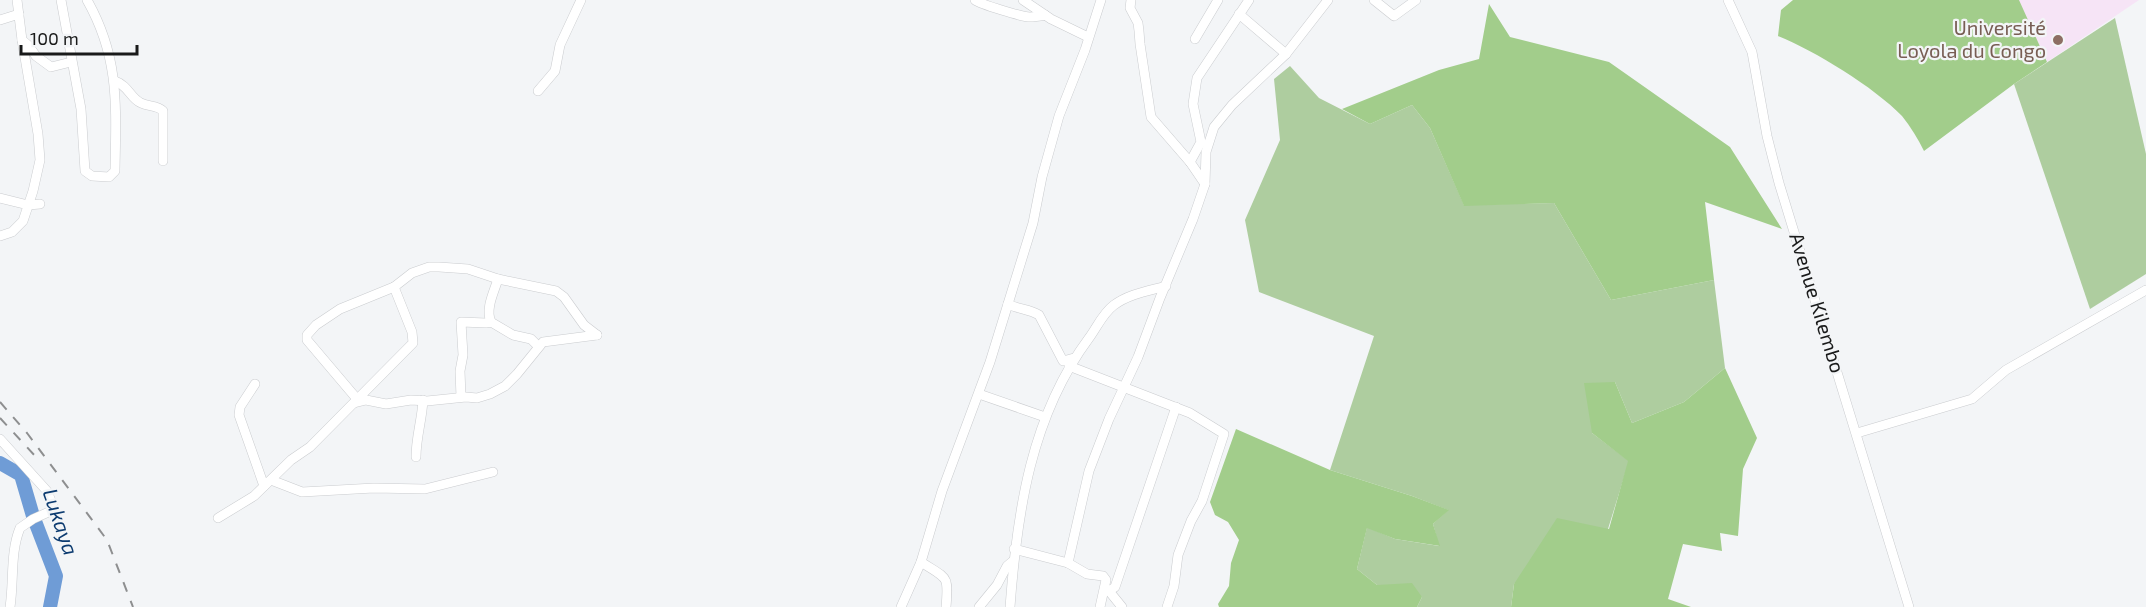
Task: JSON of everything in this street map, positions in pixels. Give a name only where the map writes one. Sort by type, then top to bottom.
[{"type":"street","points":[[0,236],[12,232],[21,223],[37,175],[39,146],[17,0]]},
{"type":"street","points":[[61,0],[81,109],[85,171],[92,176],[109,177],[115,171],[115,81],[104,38],[87,0]]},
{"type":"street","points":[[538,91],[555,71],[560,45],[581,0]]},
{"type":"street","points":[[975,0],[981,4],[1021,15],[1032,17],[1045,15]]},
{"type":"street","points":[[1021,15],[1024,8],[1022,0]]},
{"type":"street","points":[[1022,0],[1064,27],[1088,37]]},
{"type":"street","points":[[901,607],[921,562],[942,491],[979,394],[1033,223],[1041,177],[1059,116],[1101,0]]},
{"type":"street","points":[[1131,0],[1130,8],[1138,23],[1151,117],[1190,162],[1205,184]]},
{"type":"street","points":[[1195,39],[1218,0]]},
{"type":"street","points":[[1190,162],[1201,142],[1193,104],[1197,78],[1249,0]]},
{"type":"street","points":[[1068,563],[1089,471],[1108,419],[1138,357],[1184,244],[1205,184],[1206,152],[1214,127],[1232,105],[1286,54],[1328,0]]},
{"type":"street","points":[[1374,0],[1394,16],[1416,0]]},
{"type":"street","name":"Avenue Kilembo","points":[[1728,0],[1752,52],[1767,136],[1779,183],[1910,607]]},
{"type":"street","points":[[0,20],[18,14]]},
{"type":"street","points":[[1239,14],[1286,54]]},
{"type":"street","points":[[22,40],[36,56],[51,67],[71,62]]},
{"type":"street","points":[[115,81],[124,85],[141,104],[164,111],[163,161]]},
{"type":"street","points":[[0,198],[28,205],[40,204]]},
{"type":"street","points":[[429,267],[468,269],[498,279],[556,291],[564,297],[584,325],[597,335],[548,340],[538,346],[505,386],[477,398],[411,400],[386,404],[366,400],[355,401],[307,340],[307,335],[340,309],[394,287],[412,273],[429,267]]},
{"type":"street","points":[[491,322],[490,303],[498,279]]},
{"type":"street","points":[[1010,607],[1014,549],[1027,481],[1045,417],[1071,362],[1112,307],[1133,295],[1166,286]]},
{"type":"street","points":[[218,518],[244,504],[291,460],[310,447],[413,343],[412,332],[394,287]]},
{"type":"street","points":[[1857,433],[1972,399],[2006,370],[2146,290]]},
{"type":"street","points":[[1008,304],[1039,315],[1063,361],[1071,362],[1190,413],[1224,434],[1202,501],[1191,521],[1178,555],[1174,586],[1167,607]]},
{"type":"street","points":[[461,397],[460,371],[463,355],[461,323],[463,321],[491,322],[513,335],[531,339],[538,346]]},
{"type":"street","points":[[255,384],[240,407],[239,415],[267,483]]},
{"type":"street","points":[[979,394],[1045,417]]},
{"type":"street","points":[[416,457],[416,441],[423,413],[423,400]]},
{"type":"street","points":[[1107,590],[1115,587],[1176,407]]},
{"type":"street","points":[[0,439],[47,491],[53,506],[51,512],[45,516],[23,524],[18,534],[10,607]]},
{"type":"street","points":[[267,483],[302,492],[374,488],[425,489],[493,472]]},
{"type":"street","points":[[1014,549],[1068,563],[1087,574],[1106,578],[1107,590],[1100,607]]},
{"type":"street","points":[[979,607],[997,585],[1007,566],[1013,561]]},
{"type":"street","points":[[921,562],[945,578],[947,582],[946,607]]},
{"type":"street","points":[[1107,590],[1122,607]]},
{"type":"shaded area","name":"Université Loyola du Congo","points":[[2015,0],[2139,0],[2047,62]]},
{"type":"green space","points":[[1793,0],[2019,0],[2047,62],[1924,151],[1902,116],[1876,93],[1826,60],[1778,36],[1781,10]]},
{"type":"green space","points":[[1489,4],[1510,37],[1609,62],[1730,147],[1782,229],[1705,202],[1714,280],[1611,300],[1554,203],[1464,206],[1430,128],[1412,105],[1370,124],[1342,109],[1439,70],[1479,59]]},
{"type":"green space","points":[[2115,18],[2146,154],[2146,274],[2090,309],[2014,84]]},
{"type":"green space","points":[[1290,66],[1319,98],[1370,124],[1412,105],[1430,128],[1464,205],[1554,203],[1611,300],[1714,280],[1725,368],[1684,402],[1632,423],[1615,382],[1592,433],[1629,461],[1608,529],[1514,584],[1511,607],[1417,607],[1422,597],[1377,585],[1357,569],[1367,527],[1395,539],[1439,546],[1433,524],[1448,510],[1330,470],[1374,336],[1259,292],[1245,220],[1280,140],[1274,79]]},
{"type":"green space","points":[[1725,368],[1757,438],[1743,469],[1738,536],[1720,533],[1722,551],[1683,544],[1668,599],[1691,607],[1511,607],[1514,584],[1557,518],[1609,529],[1628,461],[1592,433],[1584,383],[1615,382],[1632,423],[1684,402]]},
{"type":"green space","points":[[1236,429],[1330,470],[1449,510],[1433,524],[1440,546],[1395,539],[1367,528],[1357,569],[1377,585],[1412,583],[1422,597],[1417,607],[1219,607],[1218,604],[1229,586],[1231,563],[1239,540],[1228,522],[1215,515],[1210,502]]},
{"type":"waterway","name":"Lukaya","points":[[0,463],[21,475],[33,516],[56,576],[50,607]]},
{"type":"railway","points":[[0,402],[27,433],[107,540],[133,607]]},
{"type":"railway","points":[[0,418],[37,458]]},
{"type":"place","name":"Université Loyola du Congo","points":[[2058,40]]}]
